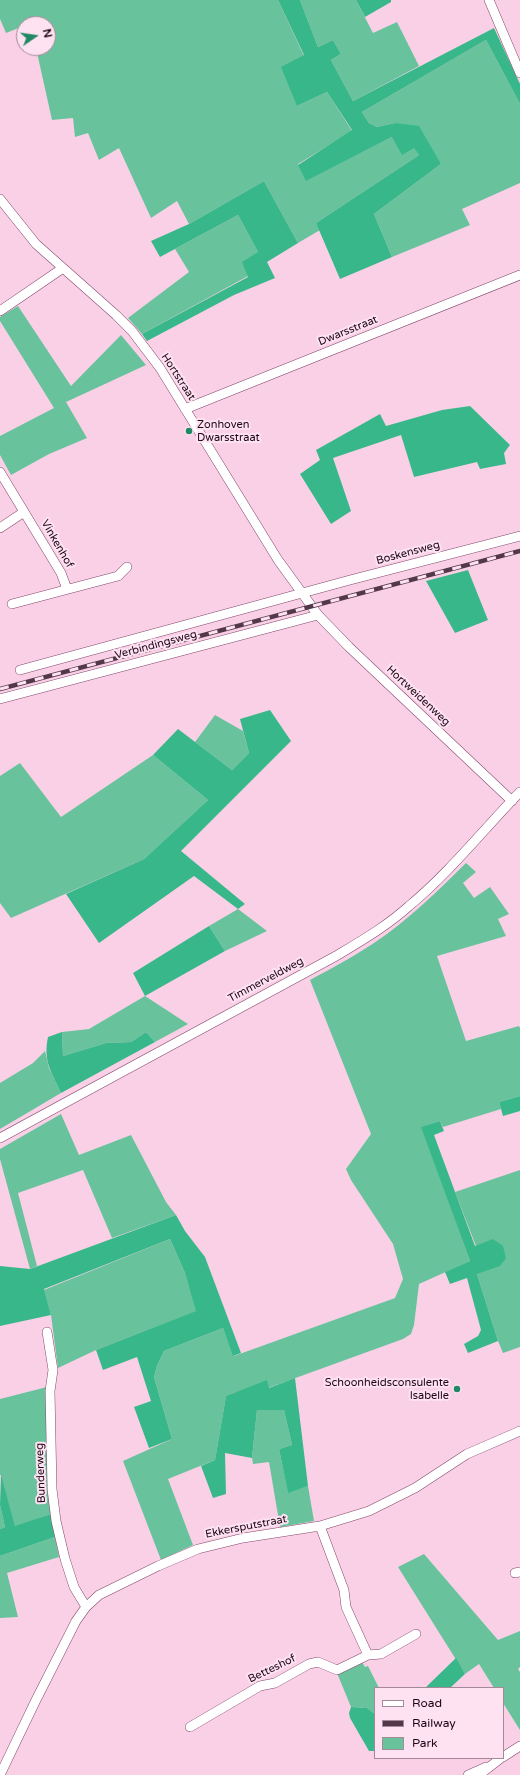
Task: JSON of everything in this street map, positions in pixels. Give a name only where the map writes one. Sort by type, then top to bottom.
[{"type":"street","points":[[488,0],[520,73]]},
{"type":"street","name":"Hortstraat","points":[[0,199],[36,244],[132,331],[160,368],[254,522],[311,606]]},
{"type":"street","points":[[0,311],[63,268]]},
{"type":"street","name":"Dwarsstraat","points":[[185,409],[520,275]]},
{"type":"street","name":"Vinkenhof","points":[[0,472],[61,573],[66,589]]},
{"type":"street","points":[[0,528],[24,512]]},
{"type":"street","name":"Boskensweg","points":[[303,594],[350,580],[520,536]]},
{"type":"street","points":[[12,604],[118,576],[127,567]]},
{"type":"street","points":[[157,628],[288,593],[296,585]]},
{"type":"street","points":[[20,670],[303,594]]},
{"type":"street","name":"Hortweidenweg","points":[[311,606],[349,647],[512,801]]},
{"type":"street","name":"Verbindingsweg","points":[[0,699],[318,615]]},
{"type":"street","name":"Timmerveldweg","points":[[0,1138],[336,956],[370,935],[397,916],[424,893],[459,859],[520,794]]},
{"type":"street","name":"Bunderweg","points":[[47,1332],[53,1370],[50,1390],[52,1489],[56,1521],[65,1559],[72,1580],[79,1599],[86,1607]]},
{"type":"street","name":"Ekkersputstraat","points":[[0,1775],[48,1675],[76,1621],[86,1607],[99,1595],[114,1586],[191,1552],[243,1538],[320,1526],[349,1518],[391,1502],[467,1454],[520,1431]]},
{"type":"street","points":[[320,1526],[344,1590],[346,1607],[368,1655]]},
{"type":"street","name":"Betteshof","points":[[190,1727],[260,1686],[275,1683],[309,1664],[318,1662],[337,1670],[368,1655],[381,1654],[416,1634]]},
{"type":"street","points":[[504,1756],[520,1746]]},
{"type":"street","points":[[479,1775],[499,1759]]},
{"type":"street","points":[[468,1775],[489,1766]]},
{"type":"green space","points":[[0,0],[278,0],[304,56],[297,106],[327,92],[352,131],[298,164],[307,180],[392,137],[414,147],[419,155],[316,223],[320,230],[298,243],[264,181],[189,224],[177,201],[151,218],[119,148],[99,160],[88,133],[75,137],[73,118],[52,120],[38,56],[56,56],[56,16],[16,16],[16,29],[6,33],[0,19]]},
{"type":"green space","points":[[278,0],[300,0],[318,47],[333,40],[341,54],[331,60],[353,101],[494,28],[520,84],[520,104],[486,40],[362,112],[369,123],[377,127],[395,123],[419,126],[441,164],[374,214],[392,257],[340,279],[316,223],[419,155],[414,148],[402,155],[392,137],[306,181],[298,165],[352,130],[327,92],[297,106],[281,67],[304,55]]},
{"type":"green space","points":[[300,0],[356,0],[373,33],[397,22],[419,66],[353,101],[331,60],[341,54],[333,40],[318,47]]},
{"type":"green space","points":[[356,0],[391,0],[391,2],[365,17]]},
{"type":"green space","points":[[486,40],[520,104],[520,183],[462,209],[470,225],[392,257],[374,214],[441,164],[395,123],[377,127],[369,123],[362,112]]},
{"type":"green space","points":[[264,181],[298,243],[267,262],[275,278],[234,295],[147,341],[142,334],[248,277],[242,262],[258,252],[238,215],[160,257],[151,241],[189,224]]},
{"type":"green space","points":[[238,215],[258,252],[248,276],[142,334],[128,318],[189,272],[175,249]]},
{"type":"green space","points":[[18,306],[71,386],[121,335],[146,365],[66,402],[87,438],[49,454],[11,475],[0,455],[0,436],[54,408],[0,321],[0,317]]},
{"type":"green space","points":[[470,406],[510,445],[504,453],[506,464],[480,469],[477,462],[414,477],[401,435],[333,458],[351,511],[331,524],[300,474],[320,460],[316,450],[380,414],[386,426],[442,410]]},
{"type":"green space","points":[[468,570],[488,620],[455,633],[426,581]]},
{"type":"green space","points":[[270,710],[291,741],[181,851],[245,904],[238,909],[194,876],[99,943],[66,894],[144,859],[208,800],[153,755],[178,729],[232,770],[249,753],[240,719]]},
{"type":"green space","points":[[215,715],[243,731],[249,753],[232,770],[195,742]]},
{"type":"green space","points":[[153,755],[208,800],[144,859],[11,918],[0,903],[0,776],[20,763],[61,817]]},
{"type":"green space","points":[[466,863],[476,872],[463,883],[474,898],[490,887],[509,914],[498,919],[506,936],[437,956],[466,1041],[519,1026],[520,1028],[520,1096],[499,1102],[501,1109],[443,1127],[440,1121],[422,1127],[470,1261],[419,1284],[414,1325],[411,1334],[403,1339],[268,1388],[267,1381],[226,1396],[215,1460],[168,1479],[193,1545],[161,1560],[123,1461],[172,1439],[154,1377],[164,1351],[223,1328],[234,1356],[395,1298],[403,1279],[393,1244],[351,1180],[346,1169],[371,1134],[310,980],[358,953],[399,925]]},
{"type":"green space","points":[[238,909],[267,931],[225,951],[209,926]]},
{"type":"green space","points":[[209,926],[225,951],[145,996],[133,973]]},
{"type":"green space","points":[[145,996],[188,1024],[155,1042],[146,1032],[131,1042],[106,1043],[63,1056],[62,1032],[89,1029]]},
{"type":"green space","points":[[62,1032],[63,1056],[106,1043],[131,1042],[146,1032],[155,1042],[61,1093],[49,1066],[47,1059],[47,1045],[48,1037]]},
{"type":"green space","points":[[45,1051],[49,1068],[61,1093],[0,1129],[0,1083],[33,1063]]},
{"type":"green space","points":[[520,1096],[520,1111],[503,1116],[499,1102]]},
{"type":"green space","points":[[61,1114],[79,1155],[131,1135],[166,1202],[176,1215],[112,1238],[83,1170],[18,1193],[37,1266],[30,1269],[0,1159],[0,1149]]},
{"type":"green space","points":[[440,1121],[444,1131],[434,1135],[475,1246],[493,1239],[503,1246],[506,1258],[500,1266],[477,1274],[498,1341],[468,1353],[464,1344],[478,1336],[481,1330],[467,1278],[450,1284],[445,1272],[470,1261],[421,1127]]},
{"type":"green space","points":[[520,1170],[520,1347],[503,1353],[477,1274],[476,1246],[455,1192]]},
{"type":"green space","points":[[176,1215],[185,1231],[205,1257],[241,1353],[233,1356],[223,1328],[164,1351],[154,1377],[172,1439],[149,1448],[134,1407],[151,1401],[137,1357],[103,1370],[96,1350],[196,1311],[185,1273],[170,1239],[44,1289],[51,1315],[0,1326],[0,1266],[30,1269]]},
{"type":"green space","points":[[170,1239],[185,1273],[197,1311],[96,1350],[58,1368],[51,1315],[44,1290]]},
{"type":"green space","points":[[295,1378],[308,1486],[288,1493],[279,1449],[292,1445],[284,1410],[257,1410],[252,1458],[225,1453],[226,1494],[213,1498],[201,1466],[215,1460],[226,1396],[267,1380],[269,1388]]},
{"type":"green space","points":[[47,1387],[51,1514],[15,1527],[0,1475],[0,1399]]},
{"type":"green space","points":[[257,1410],[284,1410],[292,1445],[279,1449],[288,1492],[308,1486],[314,1521],[280,1527],[269,1462],[253,1464],[252,1458]]},
{"type":"green space","points":[[1,1474],[15,1526],[51,1514],[55,1537],[0,1556],[0,1529],[5,1527],[0,1505]]},
{"type":"green space","points":[[0,1505],[5,1527],[0,1529]]},
{"type":"green space","points":[[55,1537],[59,1557],[7,1573],[18,1617],[0,1618],[0,1556]]},
{"type":"green space","points":[[424,1554],[498,1640],[520,1631],[520,1667],[518,1669],[520,1672],[520,1730],[504,1705],[504,1687],[493,1687],[479,1664],[465,1674],[398,1567]]},
{"type":"green space","points":[[456,1658],[465,1674],[451,1687],[426,1687]]},
{"type":"green space","points":[[362,1662],[365,1667],[368,1666],[378,1687],[374,1687],[374,1713],[367,1708],[351,1707],[337,1673]]},
{"type":"green space","points":[[351,1707],[367,1708],[374,1713],[374,1751],[369,1751],[350,1718],[349,1713]]},
{"type":"railway","points":[[0,689],[520,551]]},
{"type":"place","name":"Zonhoven Dwarsstraat","points":[[189,431]]},
{"type":"place","name":"Schoonheidsconsulente Isabelle","points":[[457,1389]]}]
